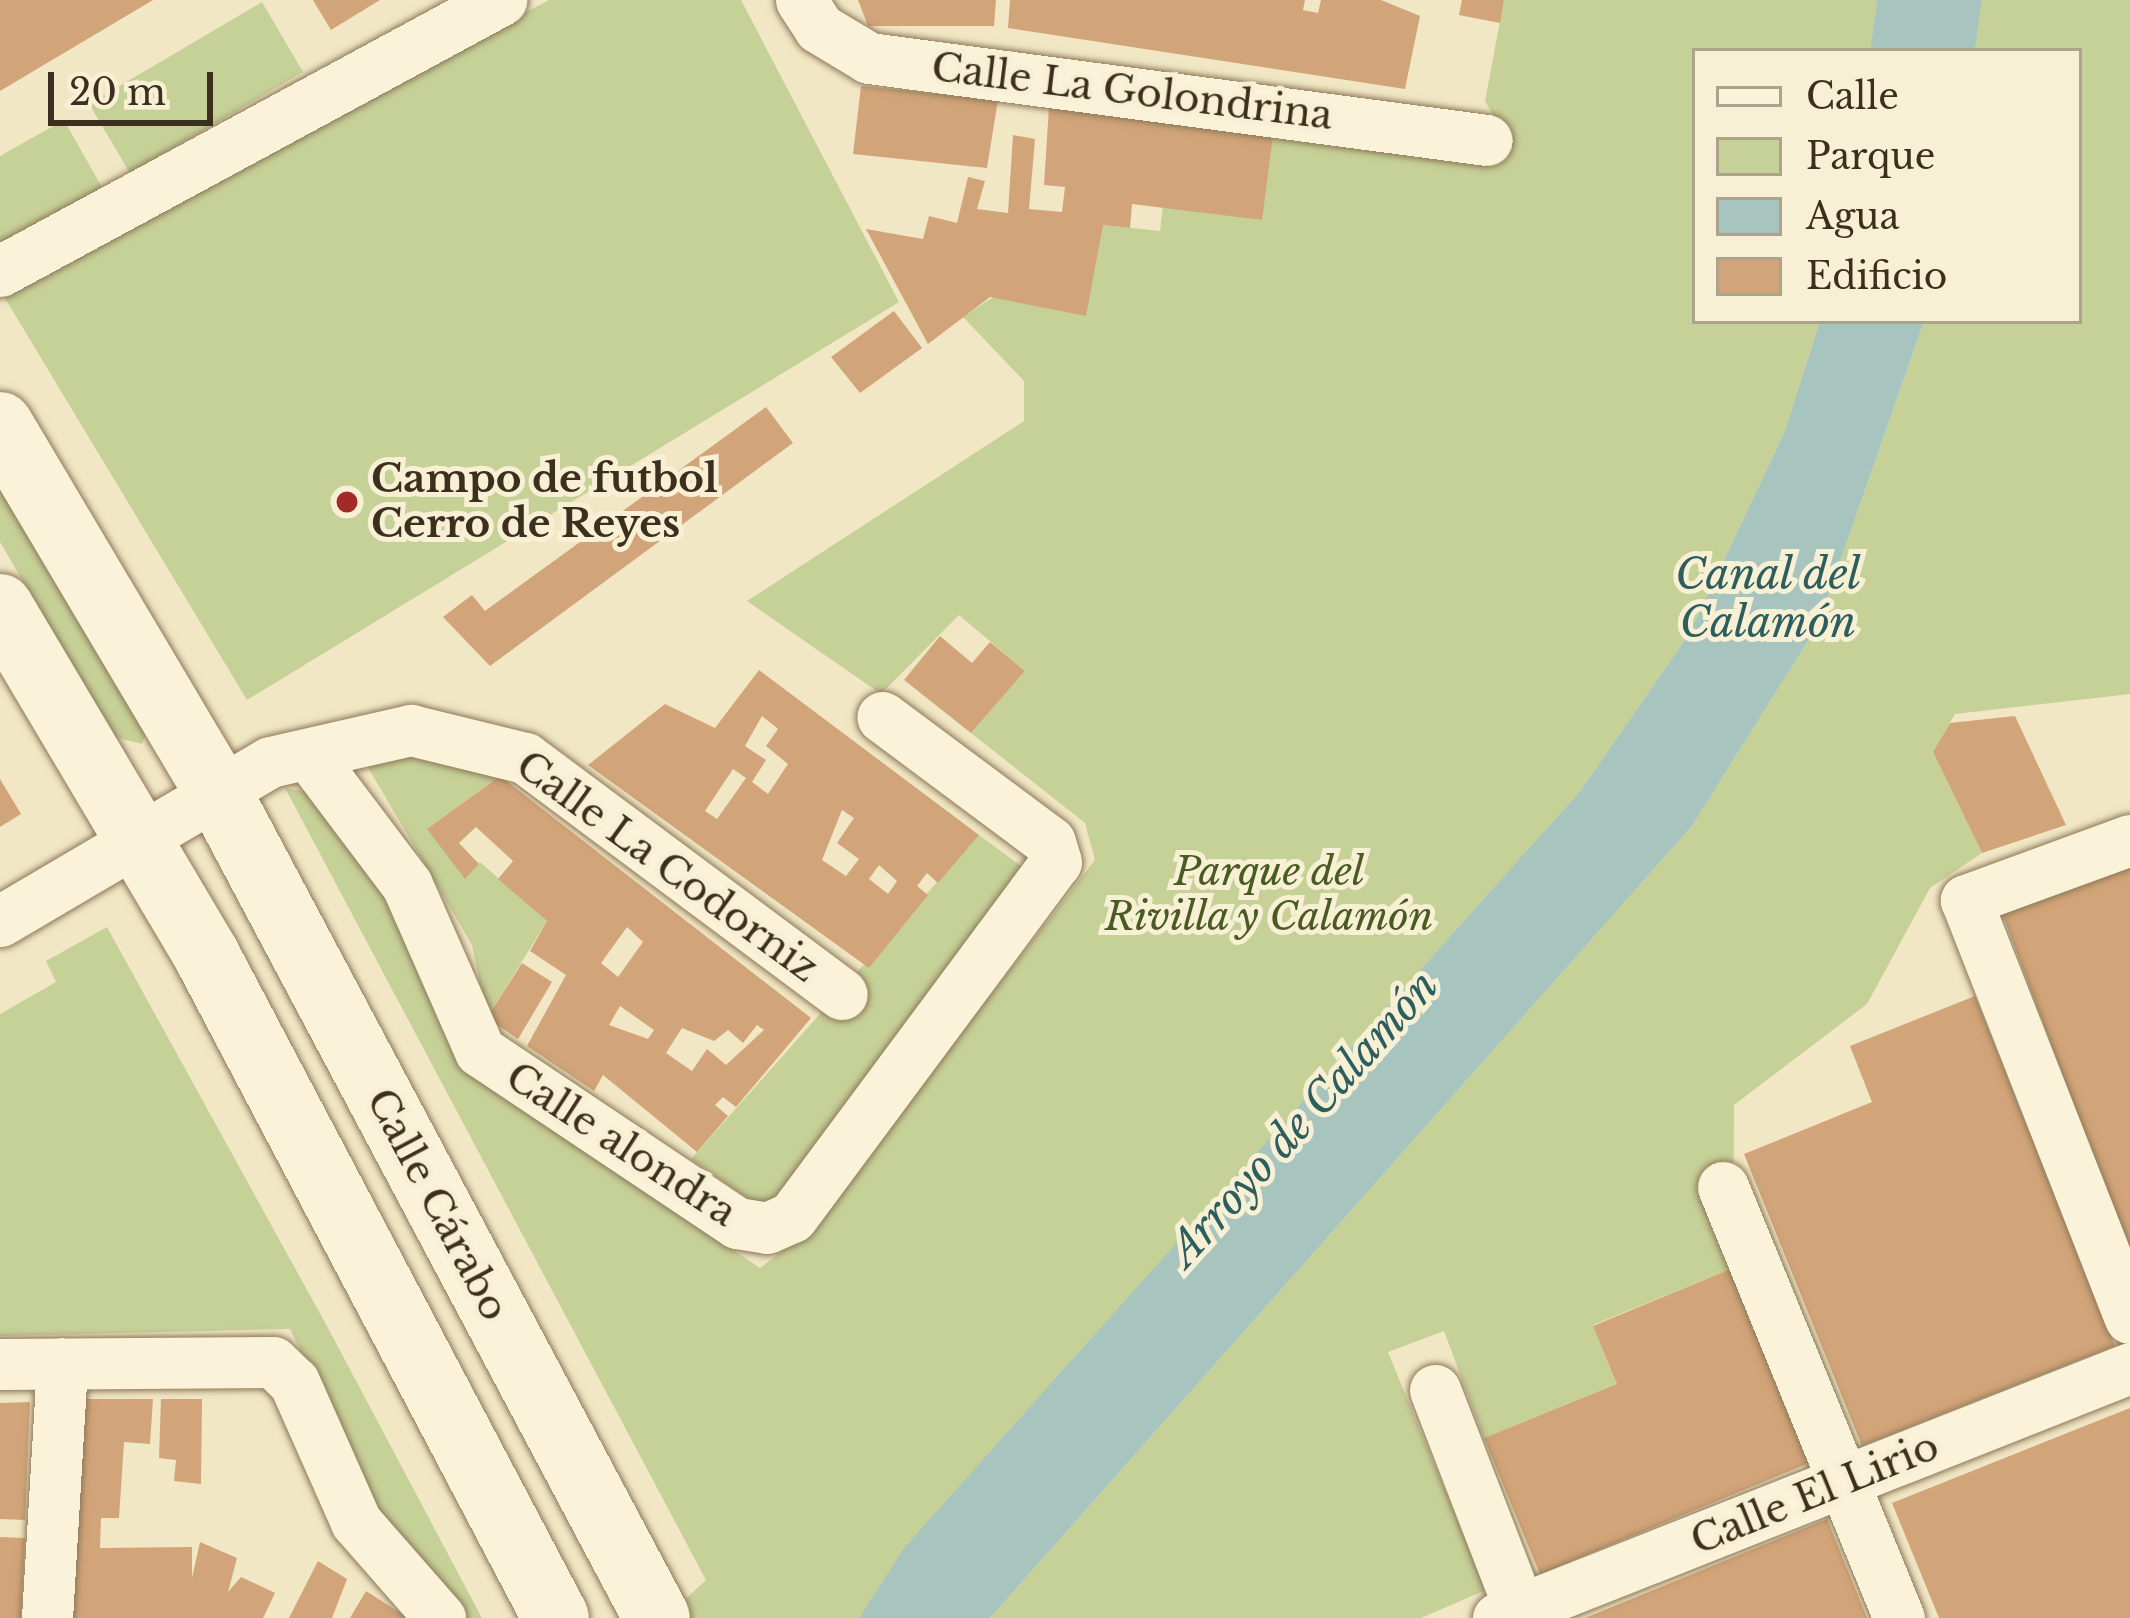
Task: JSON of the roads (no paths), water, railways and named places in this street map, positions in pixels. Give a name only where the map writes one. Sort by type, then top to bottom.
[{"type":"main road","name":"Calle Cárabo","points":[[0,425],[218,792],[656,1618]]},
{"type":"main road","points":[[0,608],[137,839],[556,1618]]},
{"type":"street","points":[[0,271],[501,0]]},
{"type":"street","name":"Calle La Golondrina","points":[[801,0],[819,28],[869,58],[1487,140]]},
{"type":"street","name":"Calle alondra","points":[[312,759],[396,866],[480,1052],[737,1223],[767,1228],[792,1217],[1056,862],[1050,842],[882,717]]},
{"type":"street","name":"Calle La Codorniz","points":[[0,921],[269,762],[312,759],[358,737],[411,730],[525,758],[842,994]]},
{"type":"street","points":[[2130,840],[1966,900],[2130,1318]]},
{"type":"street","points":[[1723,1187],[1899,1618]]},
{"type":"street","points":[[0,1364],[273,1362],[300,1394],[356,1522],[440,1618]]},
{"type":"street","points":[[47,1618],[62,1363]]},
{"type":"street","name":"Calle El Lirio","points":[[1514,1615],[2130,1368]]},
{"type":"street","points":[[1435,1390],[1514,1615]]},
{"type":"water","points":[[1877,0],[1982,0],[1975,48],[1870,48]]},
{"type":"water","name":"Canal del Calamón","points":[[1819,324],[1923,324],[1818,625],[1692,826],[990,1618],[859,1618],[904,1548],[1581,790],[1689,634],[1784,433]]},
{"type":"place","name":"Campo de futbol Cerro de Reyes","points":[[347,502]]},
{"type":"park label","name":"Parque del Rivilla y Calamón","points":[[1269,896]]},
{"type":"water label","name":"Arroyo de Calamón","points":[[1303,1118]]}]
